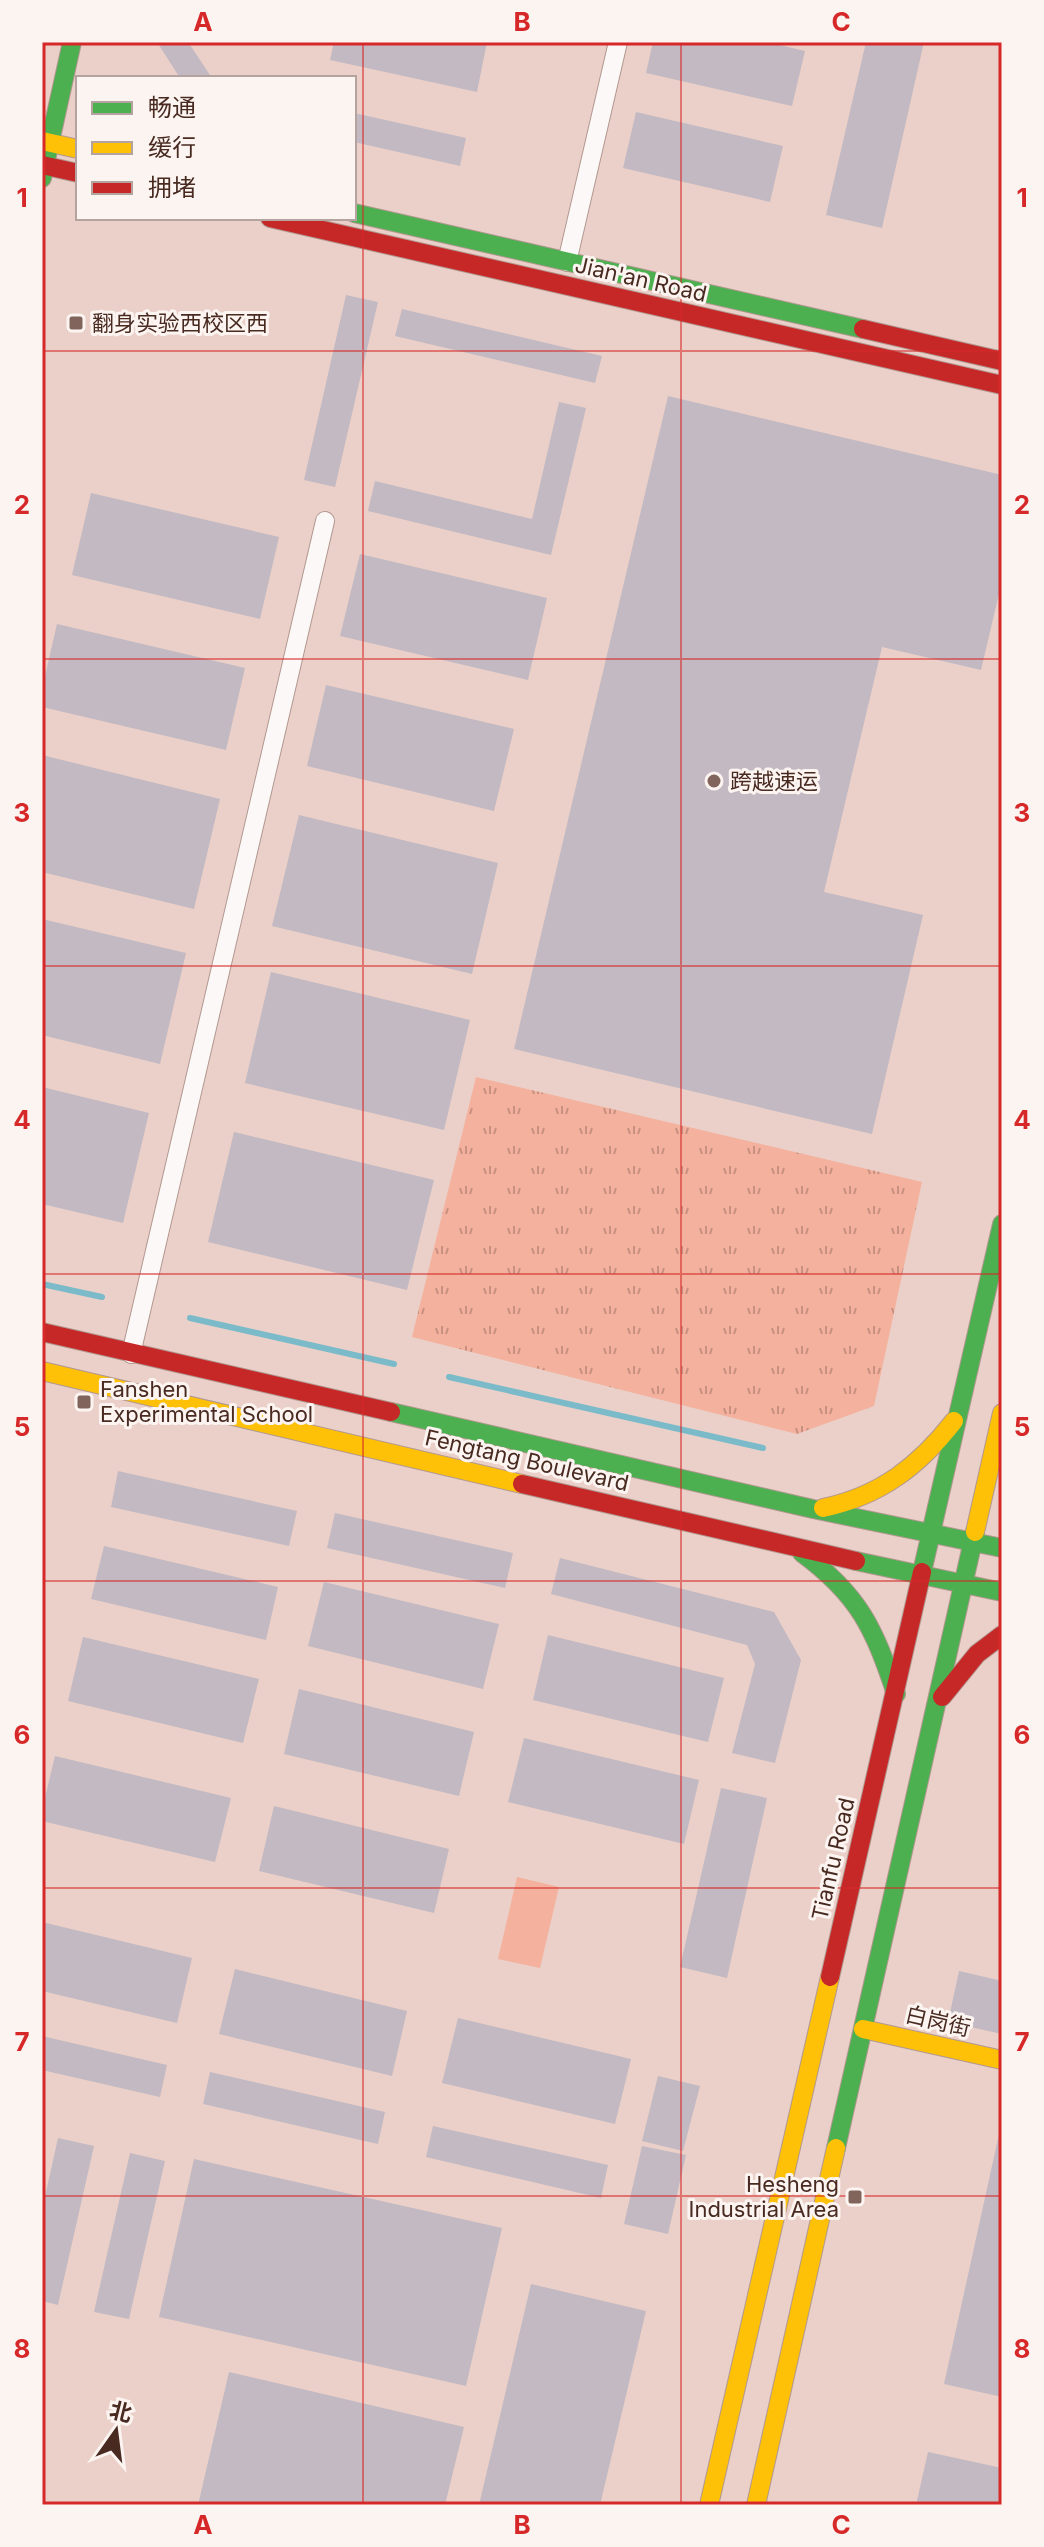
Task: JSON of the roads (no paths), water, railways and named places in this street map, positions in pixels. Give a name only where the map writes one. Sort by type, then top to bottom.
[{"type":"main road","points":[[72,42],[46,142],[43,169],[76,173]]},
{"type":"main road","points":[[46,142],[76,149]]},
{"type":"main road","name":"Jian'an Road","points":[[356,213],[1002,361]]},
{"type":"main road","name":"Jian'an Road","points":[[279,220],[1002,385]]},
{"type":"main road","name":"Tianfu Road","points":[[709,2505],[1002,1224]]},
{"type":"main road","name":"Fengtang Boulevard","points":[[42,1332],[813,1509],[1002,1548]]},
{"type":"main road","name":"Fengtang Boulevard","points":[[42,1371],[795,1548],[1002,1592]]},
{"type":"main road","points":[[813,1509],[862,1499],[888,1485],[935,1448],[959,1414]]},
{"type":"main road","points":[[756,2505],[1002,1419]]},
{"type":"main road","points":[[795,1548],[844,1586],[861,1608],[873,1631],[896,1694]]},
{"type":"main road","points":[[936,1704],[977,1654],[1002,1635]]},
{"type":"main road","name":"白岗街","points":[[863,2029],[1002,2060]]},
{"type":"street","points":[[567,262],[618,42]]},
{"type":"street","points":[[131,1354],[325,521]]},
{"type":"waterway","points":[[42,1284],[102,1297]]},
{"type":"waterway","points":[[190,1318],[394,1364]]},
{"type":"waterway","points":[[449,1377],[763,1448]]},
{"type":"place","name":"翻身实验西校区西","points":[[76,323]]},
{"type":"place","name":"跨越速运","points":[[714,781]]},
{"type":"place","name":"Fanshen Experimental School","points":[[84,1402]]},
{"type":"place","name":"Hesheng Industrial Area","points":[[855,2197]]}]
